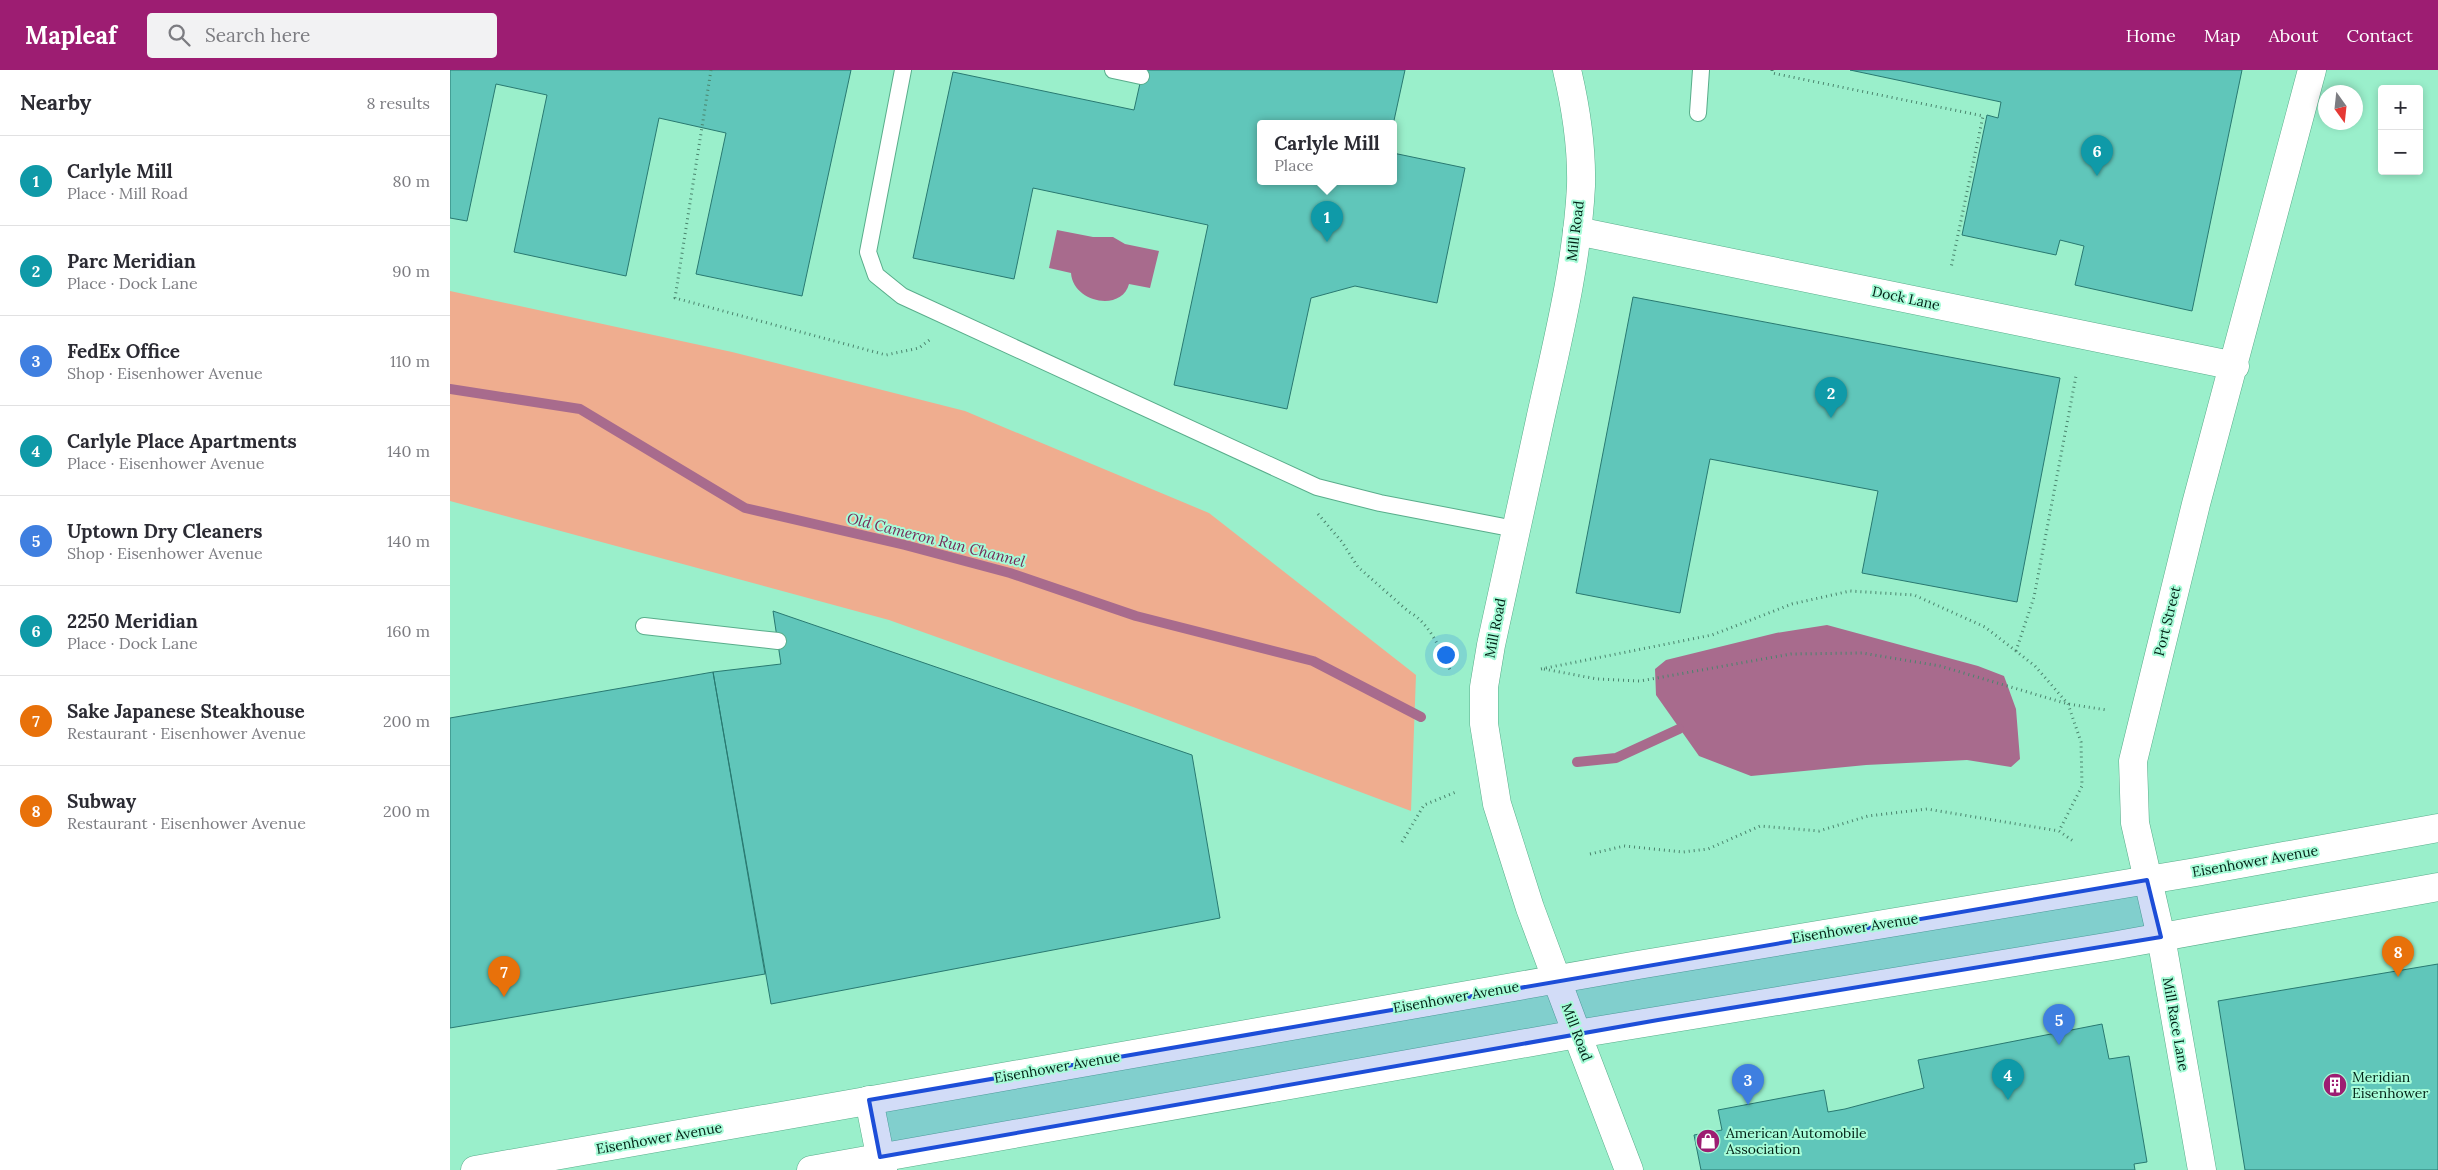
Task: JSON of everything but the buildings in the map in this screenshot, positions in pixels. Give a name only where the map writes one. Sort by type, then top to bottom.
[{"type":"main road","name":"Mill Road","points":[[1567,70],[1575,107],[1579,144],[1581,185],[1577,231],[1559,332],[1515,530],[1484,687],[1484,724],[1497,804],[1524,889],[1556,980],[1629,1170]]},
{"type":"main road","name":"Port Street","points":[[2147,880],[2135,823],[2133,761],[2196,504],[2312,70]]},
{"type":"main road","name":"Dock Lane","points":[[1577,231],[2234,366]]},
{"type":"main road","name":"Eisenhower Avenue","points":[[475,1170],[1556,980],[2147,880],[2438,828]]},
{"type":"main road","name":"Mill Race Lane","points":[[2147,880],[2161,937],[2202,1170]]},
{"type":"main road","points":[[811,1170],[881,1163],[1577,1034],[2161,937],[2438,887]]},
{"type":"main road","points":[[870,1100],[881,1163]]},
{"type":"lane","points":[[903,70],[868,252],[876,275],[902,296],[1317,487],[1380,503],[1515,530]]},
{"type":"lane","points":[[1113,70],[1141,76]]},
{"type":"lane","points":[[1698,113],[1701,70]]},
{"type":"lane","points":[[644,626],[778,641]]},
{"type":"path","points":[[711,70],[674,298],[886,355],[919,348],[937,334]]},
{"type":"path","points":[[1772,70],[1772,73],[1983,116],[1951,268]]},
{"type":"path","points":[[2016,651],[2034,597],[2076,376]]},
{"type":"path","points":[[1312,508],[1342,542],[1358,568],[1409,612],[1418,617],[1441,650],[1451,672]]},
{"type":"path","points":[[2059,831],[2082,786],[2081,742],[2068,704],[2034,666],[1985,627],[1914,595],[1850,591],[1792,604],[1712,635],[1541,669],[1597,679],[1640,681],[1791,654],[1862,653],[1940,666],[2068,704],[2107,710]]},
{"type":"path","points":[[1402,842],[1424,805],[1456,792]]},
{"type":"path","points":[[1590,854],[1624,846],[1683,852],[1708,849],[1760,826],[1819,831],[1868,816],[1927,810],[2059,831],[2073,841]]},
{"type":"highlighted area","points":[[2147,880],[2161,937],[1658,1020],[880,1157],[869,1100]]},
{"type":"shaded area","points":[[1057,230],[1093,237],[1113,237],[1125,244],[1159,251],[1150,288],[1129,284],[1125,293],[1108,301],[1088,297],[1074,283],[1071,273],[1049,268]]},
{"type":"shaded area","points":[[450,291],[732,352],[965,411],[1209,513],[1416,675],[1411,811],[1136,708],[889,620],[450,501]]},
{"type":"shaded area","points":[[1827,625],[1978,666],[2004,676],[2016,709],[2020,759],[2011,767],[1967,760],[1866,765],[1751,776],[1699,756],[1656,695],[1655,669],[1666,660],[1776,633]]},
{"type":"waterway","name":"Old Cameron Run Channel","points":[[450,389],[580,409],[745,508],[905,545],[1010,573],[1136,616],[1313,661],[1421,717]]},
{"type":"waterway","points":[[1577,762],[1616,758],[1679,729]]},
{"type":"place","name":"2250 Meridian","points":[[2097,176]]},
{"type":"place","name":"Carlyle Mill","points":[[1327,242]]},
{"type":"place","name":"Parc Meridian","points":[[1831,418]]},
{"type":"place","name":"Subway","points":[[2398,977]]},
{"type":"place","name":"Sake Japanese Steakhouse","points":[[504,997]]},
{"type":"place","name":"Uptown Dry Cleaners","points":[[2059,1045]]},
{"type":"place","name":"Meridian Eisenhower","points":[[2335,1085]]},
{"type":"place","name":"Carlyle Place Apartments","points":[[2008,1100]]},
{"type":"place","name":"FedEx Office","points":[[1748,1105]]},
{"type":"place","name":"American Automobile Association","points":[[1708,1141]]}]
